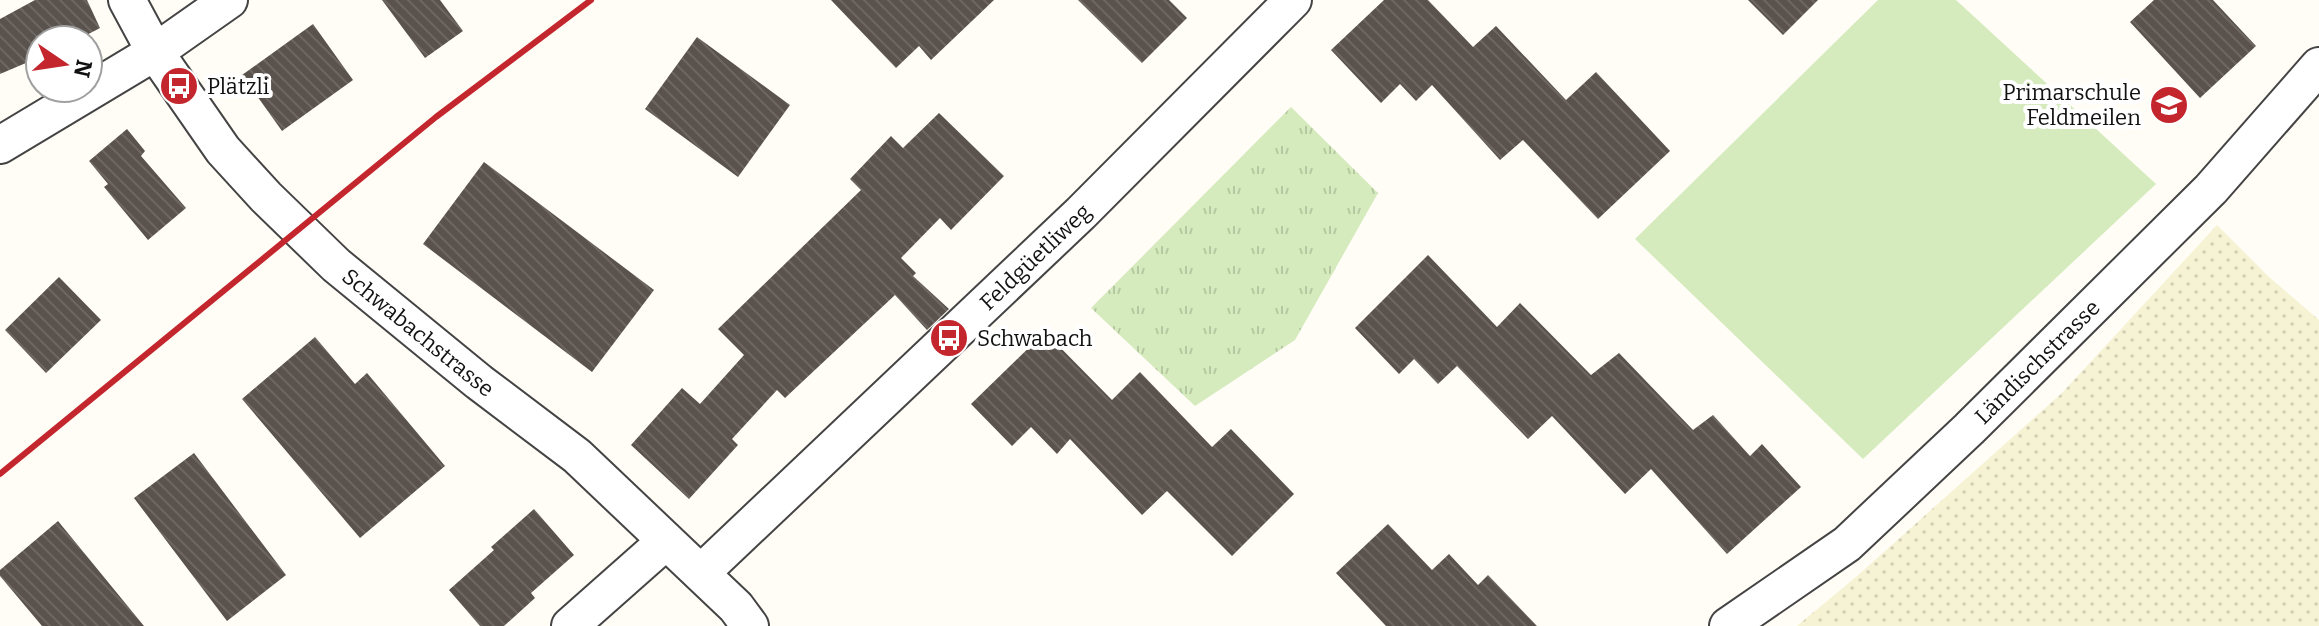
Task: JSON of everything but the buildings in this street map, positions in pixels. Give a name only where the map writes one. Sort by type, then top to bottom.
[{"type":"street","name":"Schwabachstrasse","points":[[127,0],[155,52],[223,150],[266,197],[336,265],[479,382],[577,456],[736,607],[750,626]]},
{"type":"street","points":[[0,145],[155,52],[229,0]]},
{"type":"street","name":"Feldgüetliweg","points":[[701,573],[1081,213],[1293,0]]},
{"type":"street","name":"Ländischstrasse","points":[[1728,626],[1847,544],[1969,429],[2211,189],[2319,66]]},
{"type":"street","points":[[570,626],[666,541]]},
{"type":"shaded area","points":[[2217,225],[2269,277],[2319,320],[2319,626],[1797,626],[2062,393]]},
{"type":"green space","points":[[1878,0],[1956,0],[2156,184],[1863,459],[1635,239]]},
{"type":"green space","points":[[1291,107],[1378,193],[1295,340],[1195,406],[1091,308]]},
{"type":"railway","points":[[0,474],[436,117],[591,0]]},
{"type":"place","name":"Plätzli","points":[[179,86]]},
{"type":"place","name":"Primarschule Feldmeilen","points":[[2169,105]]},
{"type":"place","name":"Schwabach","points":[[949,338]]}]
